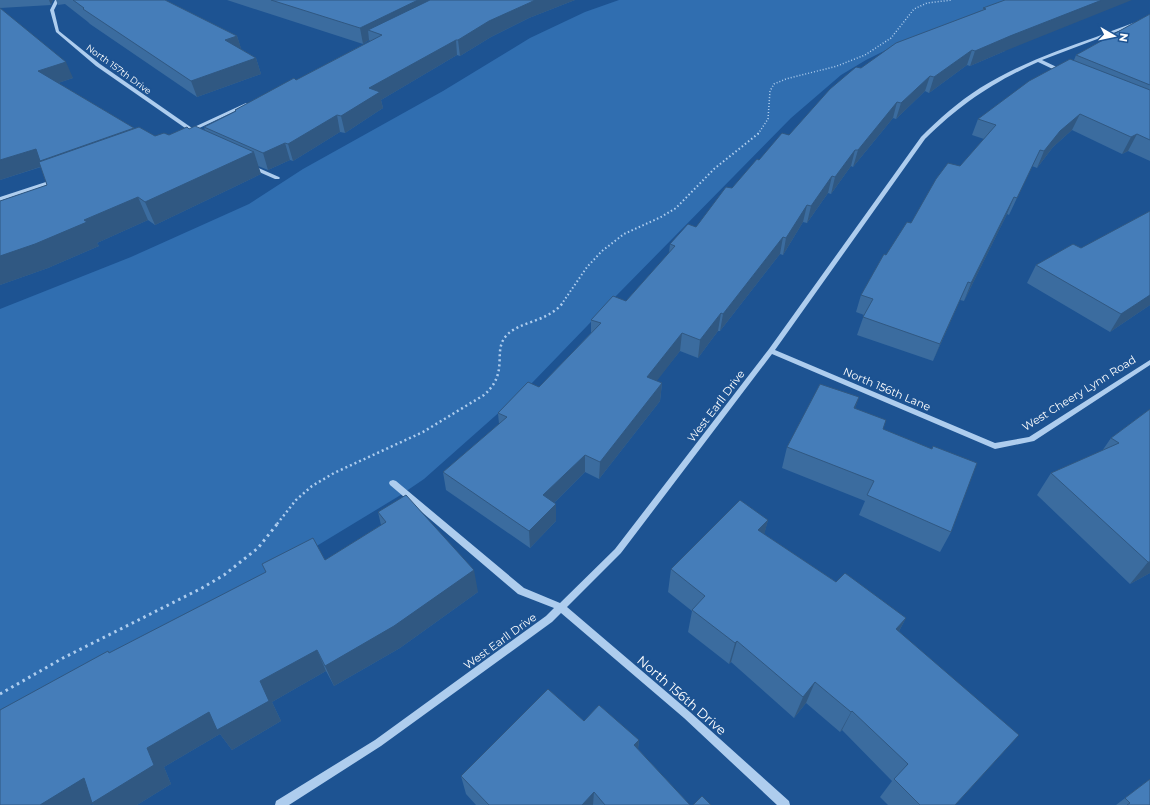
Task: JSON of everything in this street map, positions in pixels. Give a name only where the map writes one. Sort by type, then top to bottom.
[{"type":"street","name":"North 157th Drive","points":[[57,0],[52,10],[57,31],[98,65],[191,130]]},
{"type":"street","name":"West Earll Drive","points":[[280,805],[378,743],[548,619],[618,551],[771,352],[923,138],[951,111],[981,90],[1037,60],[1150,18]]},
{"type":"street","points":[[1037,60],[1066,72]]},
{"type":"street","points":[[184,133],[254,101]]},
{"type":"street","points":[[190,139],[191,130]]},
{"type":"street","points":[[248,165],[277,178]]},
{"type":"street","points":[[0,199],[58,179]]},
{"type":"street","name":"North 156th Lane","points":[[771,352],[994,446]]},
{"type":"street","name":"West Cheery Lynn Road","points":[[994,446],[1031,439],[1150,362]]},
{"type":"street","name":"North 156th Drive","points":[[393,483],[522,591],[561,607],[687,715],[785,805]]},
{"type":"path","points":[[0,694],[62,658],[202,588],[224,575],[258,548],[296,500],[312,486],[334,473],[423,432],[484,395],[492,388],[499,377],[502,344],[507,336],[514,330],[542,320],[553,313],[570,294],[584,270],[609,244],[633,229],[655,220],[678,206],[719,163],[748,144],[762,128],[769,116],[771,108],[769,92],[773,84],[790,78],[838,66],[863,56],[890,39],[900,28],[908,13],[913,9],[927,3],[952,0]]},
{"type":"shaded area","points":[[619,0],[1008,0],[898,44],[866,60],[841,75],[791,118],[531,384],[424,479],[399,496],[310,550],[0,713],[0,309],[131,257],[249,204],[303,169],[443,91],[530,38],[585,12]]},
{"type":"building","points":[[73,0],[165,0],[237,36],[225,40],[256,58],[191,81],[83,9],[84,8]]},
{"type":"building","points":[[271,0],[418,0],[360,28]]},
{"type":"building","points":[[430,0],[535,0],[489,21],[458,40],[369,88],[380,92],[341,116],[337,115],[288,144],[285,143],[263,153],[204,127],[236,111],[235,110],[294,78],[296,80],[382,35],[368,30]]},
{"type":"building","points":[[1005,0],[1102,0],[975,51],[972,50],[934,77],[930,76],[901,103],[897,102],[858,150],[855,150],[835,177],[832,176],[811,206],[807,205],[786,238],[783,237],[723,314],[721,313],[700,340],[682,333],[647,377],[662,383],[600,462],[585,455],[543,495],[556,504],[529,531],[443,472],[507,417],[498,413],[528,382],[539,387],[601,323],[591,320],[613,296],[626,301],[675,246],[670,244],[688,224],[696,227],[726,187],[732,188],[782,133],[789,135],[830,89],[856,67],[861,68],[896,43],[986,9],[983,8]]},
{"type":"building","points":[[0,8],[66,62],[38,71],[134,128],[40,161],[36,149],[0,160]]},
{"type":"building","points":[[1150,14],[1150,85],[1076,55]]},
{"type":"building","points":[[1070,59],[1150,90],[1150,140],[1137,134],[1131,137],[1080,114],[1060,131],[1044,151],[1040,150],[1017,198],[1014,197],[971,283],[968,282],[940,344],[863,317],[873,299],[861,295],[884,254],[886,255],[907,222],[911,223],[936,179],[948,163],[960,166],[996,125],[978,119],[1029,81]]},
{"type":"building","points":[[195,126],[254,152],[145,202],[138,197],[84,220],[87,222],[35,244],[0,256],[0,201],[47,185],[39,162],[139,127],[155,136],[164,133],[169,135],[187,127],[189,129]]},
{"type":"building","points":[[1150,211],[1150,295],[1121,314],[1036,265],[1073,244],[1081,248]]},
{"type":"building","points":[[820,384],[859,397],[854,408],[886,420],[883,429],[932,449],[933,446],[977,463],[951,532],[867,495],[874,481],[787,447]]},
{"type":"building","points":[[1150,409],[1150,562],[1148,562],[1051,473],[1119,443],[1111,438]]},
{"type":"building","points":[[406,495],[474,570],[394,626],[325,666],[317,650],[260,681],[269,701],[217,730],[209,712],[147,748],[154,765],[92,803],[84,778],[40,805],[0,805],[0,710],[108,651],[109,653],[266,572],[262,564],[313,538],[325,560],[386,522],[378,512]]},
{"type":"building","points":[[740,500],[768,520],[758,530],[836,582],[845,573],[906,618],[896,629],[1019,735],[955,805],[920,805],[894,779],[908,764],[852,711],[851,712],[815,682],[803,697],[737,641],[735,643],[692,610],[705,596],[671,569]]},
{"type":"building","points":[[548,689],[584,721],[599,705],[639,740],[634,745],[690,805],[605,805],[594,792],[582,805],[489,805],[461,776]]},
{"type":"building","points":[[1150,779],[1150,805],[1127,805],[1130,803],[1125,798]]},
{"type":"building","points":[[702,796],[711,805],[693,805]]}]
